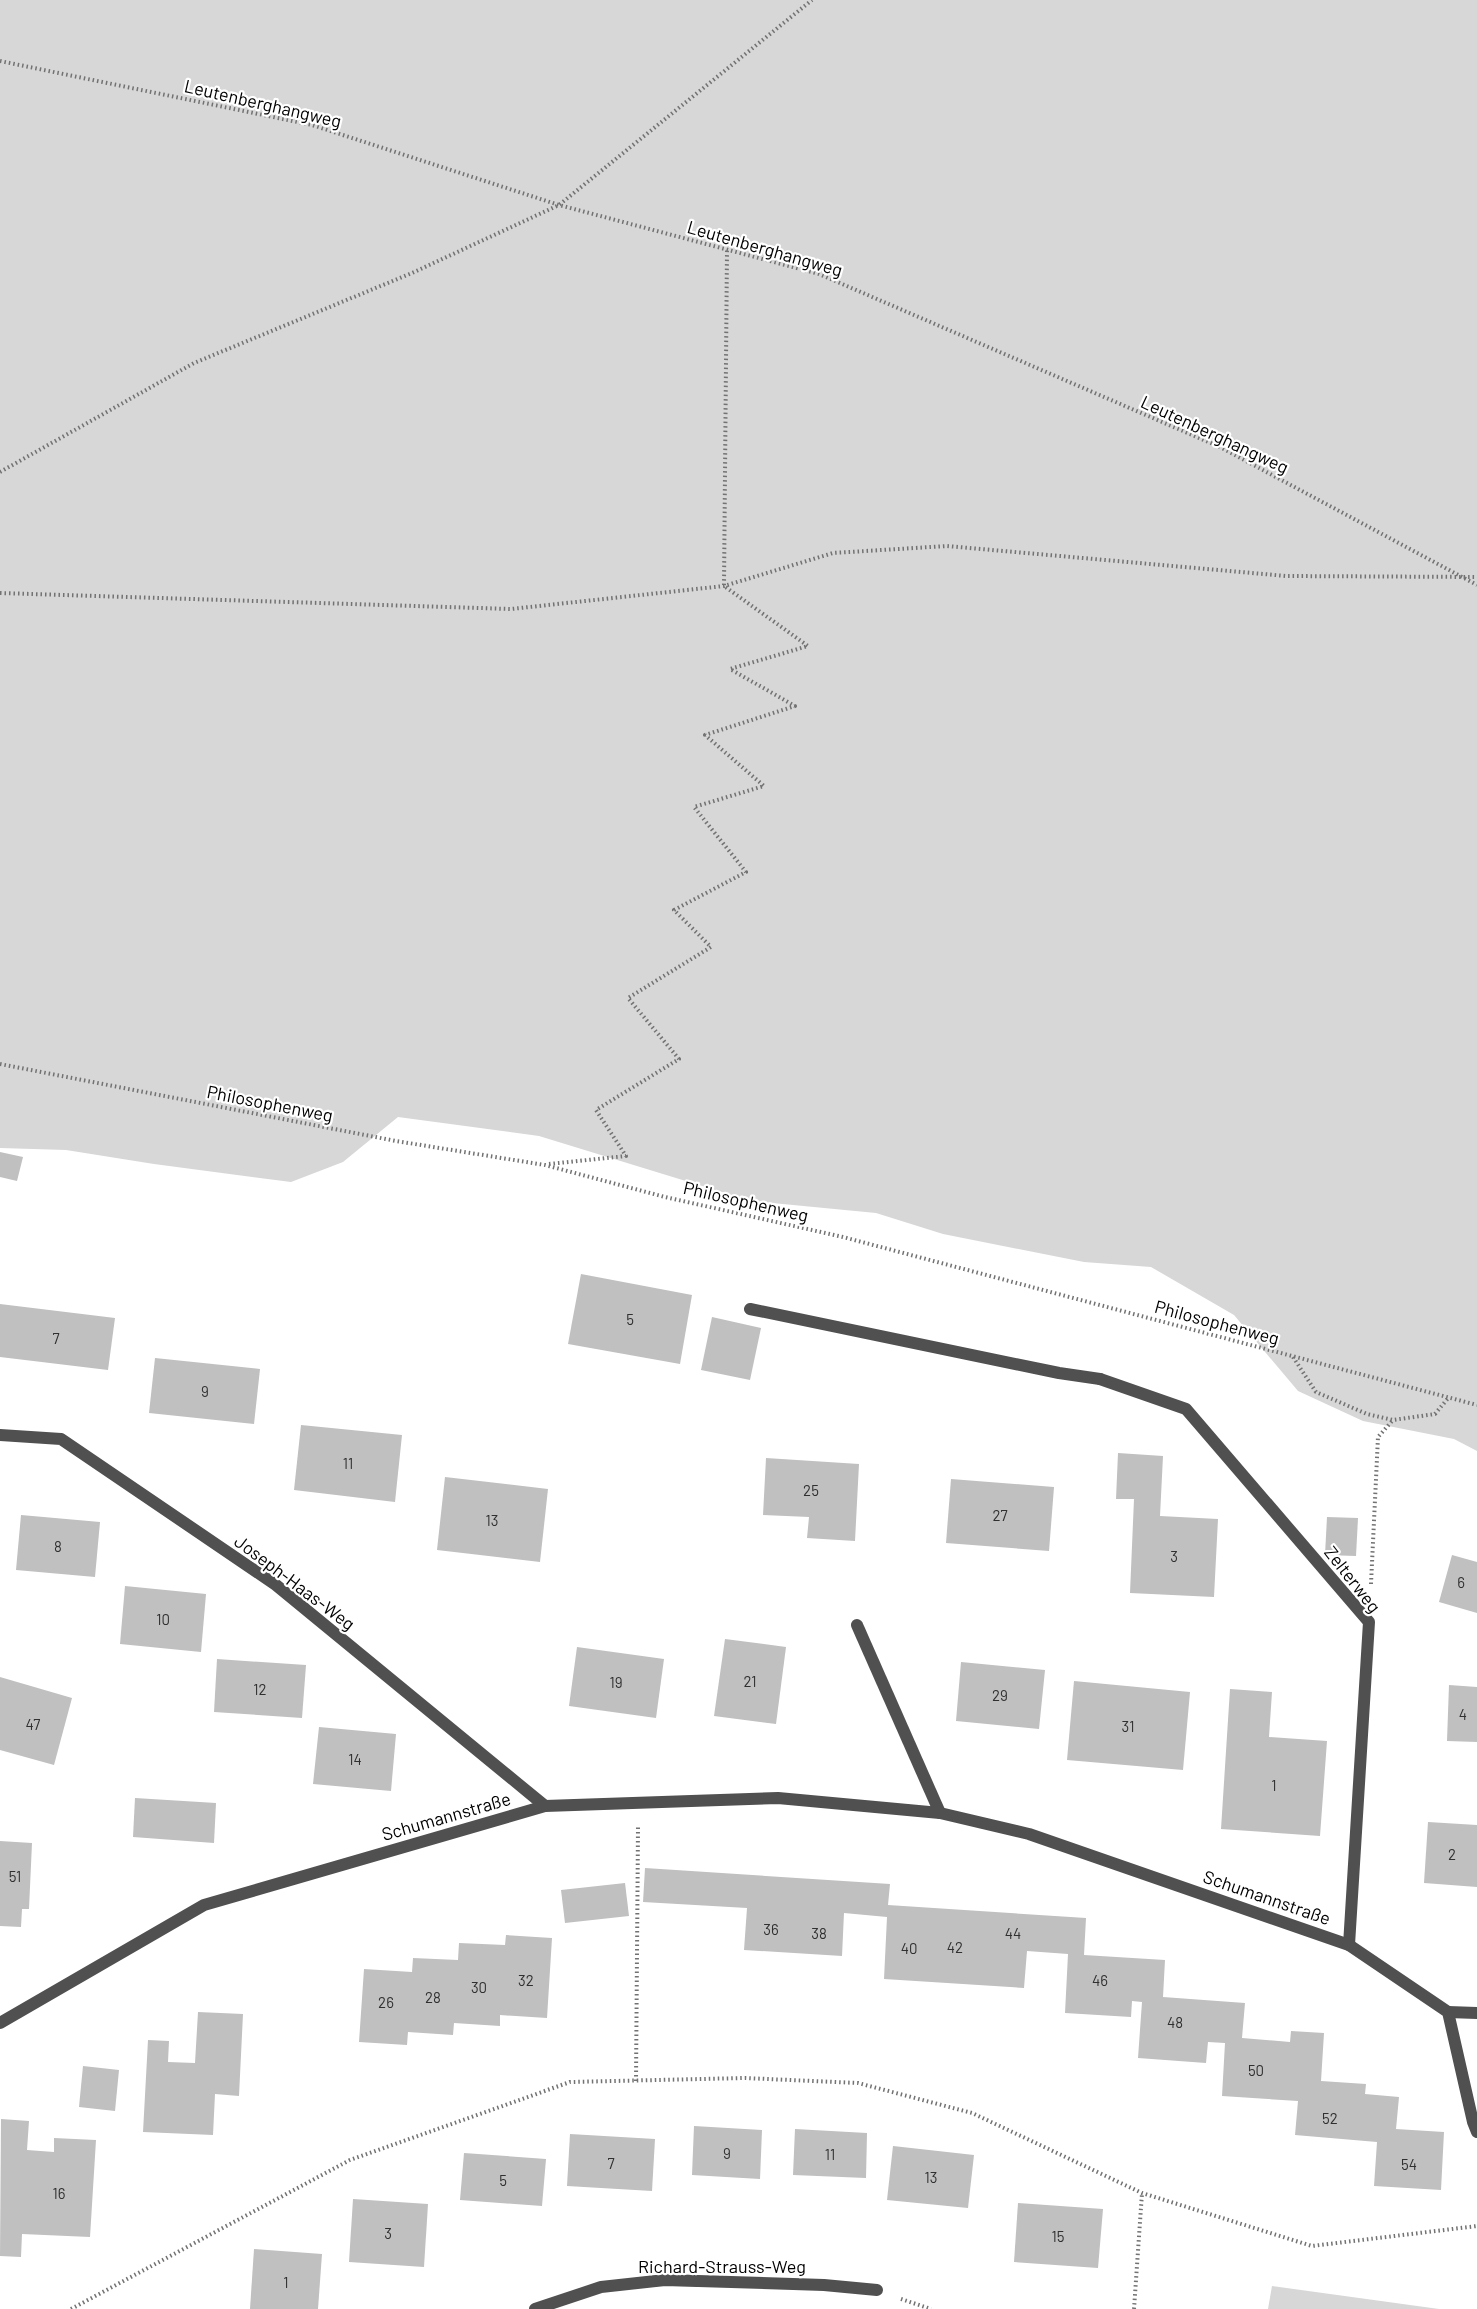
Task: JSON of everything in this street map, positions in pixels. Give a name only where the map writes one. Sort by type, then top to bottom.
[{"type":"street","name":"Zelterweg","points":[[750,1310],[1059,1373],[1100,1378],[1186,1409],[1369,1622],[1349,1945]]},
{"type":"street","name":"Joseph-Haas-Weg","points":[[0,1435],[61,1439],[276,1585],[545,1806]]},
{"type":"street","points":[[856,1625],[940,1813]]},
{"type":"street","name":"Schumannstraße","points":[[0,2023],[204,1905],[545,1806],[778,1798],[940,1813],[1029,1834],[1349,1945],[1448,2012]]},
{"type":"street","points":[[1477,2013],[1448,2012],[1477,2132]]},
{"type":"street","name":"Richard-Strauss-Weg","points":[[535,2309],[602,2287],[665,2280],[824,2285],[877,2290]]},
{"type":"path","points":[[0,472],[194,363],[412,273],[559,205],[812,0]]},
{"type":"path","name":"Leutenberghangweg","points":[[0,61],[312,125],[559,205],[819,274],[1220,447],[1477,585]]},
{"type":"path","points":[[724,585],[727,250]]},
{"type":"path","points":[[0,593],[511,609],[724,585],[833,553],[947,546],[1286,576],[1477,577]]},
{"type":"path","points":[[545,1165],[626,1156],[596,1110],[679,1059],[628,998],[711,947],[674,910],[746,872],[694,807],[764,786],[705,735],[795,706],[730,669],[808,646],[724,585]]},
{"type":"path","name":"Philosophenweg","points":[[0,1064],[396,1141],[545,1165],[665,1197],[843,1237],[1477,1405]]},
{"type":"path","points":[[1293,1356],[1316,1392],[1367,1414],[1393,1420],[1435,1414],[1449,1397]]},
{"type":"path","points":[[1371,1573],[1378,1437],[1393,1420]]},
{"type":"path","points":[[636,2081],[638,1803]]},
{"type":"path","points":[[71,2309],[350,2160],[570,2082],[745,2078],[858,2083],[972,2113],[1142,2193],[1312,2246],[1477,2226]]},
{"type":"path","points":[[1134,2309],[1142,2193]]},
{"type":"path","points":[[877,2290],[931,2309]]},
{"type":"shaded area","points":[[0,0],[1477,0],[1477,1451],[1454,1439],[1363,1421],[1298,1391],[1234,1315],[1151,1267],[1084,1262],[943,1234],[876,1213],[751,1201],[539,1136],[398,1117],[343,1162],[291,1182],[66,1150],[0,1148]]},
{"type":"shaded area","points":[[1272,2286],[1439,2309],[1268,2309]]},
{"type":"building","points":[[0,1152],[23,1157],[17,1181],[0,1177]]},
{"type":"building","points":[[581,1274],[692,1295],[680,1364],[568,1344]]},
{"type":"building","points":[[0,1304],[115,1318],[108,1370],[0,1357]]},
{"type":"building","points":[[712,1317],[761,1328],[750,1380],[701,1370]]},
{"type":"building","points":[[155,1358],[260,1369],[254,1424],[149,1413]]},
{"type":"building","points":[[301,1425],[402,1435],[395,1502],[294,1490]]},
{"type":"building","points":[[1118,1453],[1163,1456],[1160,1516],[1218,1519],[1214,1597],[1130,1593],[1134,1499],[1116,1499]]},
{"type":"building","points":[[766,1458],[859,1464],[855,1541],[807,1538],[809,1517],[763,1515]]},
{"type":"building","points":[[445,1477],[548,1489],[540,1562],[437,1550]]},
{"type":"building","points":[[951,1479],[1054,1487],[1049,1551],[946,1543]]},
{"type":"building","points":[[21,1515],[100,1522],[95,1577],[16,1570]]},
{"type":"building","points":[[1327,1517],[1358,1518],[1356,1556],[1325,1555]]},
{"type":"building","points":[[1452,1555],[1477,1562],[1477,1613],[1439,1602]]},
{"type":"building","points":[[125,1586],[206,1594],[201,1652],[120,1644]]},
{"type":"building","points":[[725,1639],[786,1647],[776,1724],[714,1716]]},
{"type":"building","points":[[577,1647],[664,1659],[656,1718],[569,1706]]},
{"type":"building","points":[[217,1659],[306,1665],[302,1718],[214,1712]]},
{"type":"building","points":[[961,1662],[1045,1670],[1039,1729],[956,1721]]},
{"type":"building","points":[[0,1677],[72,1698],[54,1765],[0,1750]]},
{"type":"building","points":[[1074,1681],[1190,1692],[1183,1770],[1067,1760]]},
{"type":"building","points":[[1449,1685],[1477,1687],[1477,1742],[1447,1741]]},
{"type":"building","points":[[1230,1689],[1272,1692],[1269,1737],[1327,1741],[1320,1836],[1221,1829]]},
{"type":"building","points":[[319,1727],[396,1734],[391,1791],[313,1784]]},
{"type":"building","points":[[135,1798],[216,1803],[214,1843],[133,1837]]},
{"type":"building","points":[[1428,1822],[1477,1825],[1477,1887],[1424,1883]]},
{"type":"building","points":[[0,1841],[32,1843],[29,1909],[22,1909],[21,1927],[0,1926]]},
{"type":"building","points":[[645,1868],[890,1884],[888,1905],[1086,1918],[1084,1955],[1165,1960],[1163,1997],[1245,2003],[1242,2038],[1290,2042],[1291,2031],[1324,2033],[1321,2081],[1366,2084],[1365,2094],[1399,2097],[1396,2129],[1444,2132],[1441,2190],[1374,2186],[1377,2142],[1295,2135],[1298,2101],[1222,2096],[1225,2043],[1208,2042],[1206,2063],[1138,2058],[1142,2002],[1132,2001],[1131,2017],[1065,2013],[1068,1954],[1027,1951],[1024,1988],[884,1979],[887,1917],[844,1913],[842,1956],[744,1950],[747,1908],[643,1902]]},
{"type":"building","points":[[625,1883],[629,1916],[565,1923],[561,1890]]},
{"type":"building","points":[[506,1935],[552,1938],[547,2018],[500,2015],[500,2026],[454,2023],[453,2035],[408,2032],[407,2045],[359,2042],[364,1969],[412,1972],[413,1958],[458,1960],[459,1943],[505,1945]]},
{"type":"building","points":[[198,2012],[243,2014],[239,2096],[215,2094],[213,2135],[143,2132],[148,2040],[169,2041],[168,2062],[195,2063]]},
{"type":"building","points":[[83,2066],[119,2070],[115,2111],[79,2107]]},
{"type":"building","points":[[1,2119],[29,2121],[27,2150],[54,2152],[54,2138],[96,2140],[90,2237],[22,2234],[21,2257],[0,2256]]},
{"type":"building","points":[[694,2126],[762,2130],[760,2179],[692,2175]]},
{"type":"building","points":[[795,2129],[867,2133],[866,2178],[793,2175]]},
{"type":"building","points":[[570,2134],[655,2139],[652,2191],[567,2186]]},
{"type":"building","points":[[893,2146],[974,2155],[968,2208],[887,2200]]},
{"type":"building","points":[[464,2153],[546,2159],[542,2206],[460,2200]]},
{"type":"building","points":[[353,2199],[428,2204],[424,2267],[349,2262]]},
{"type":"building","points":[[1018,2203],[1103,2209],[1098,2268],[1014,2262]]},
{"type":"building","points":[[254,2249],[322,2254],[318,2309],[250,2309]]}]
